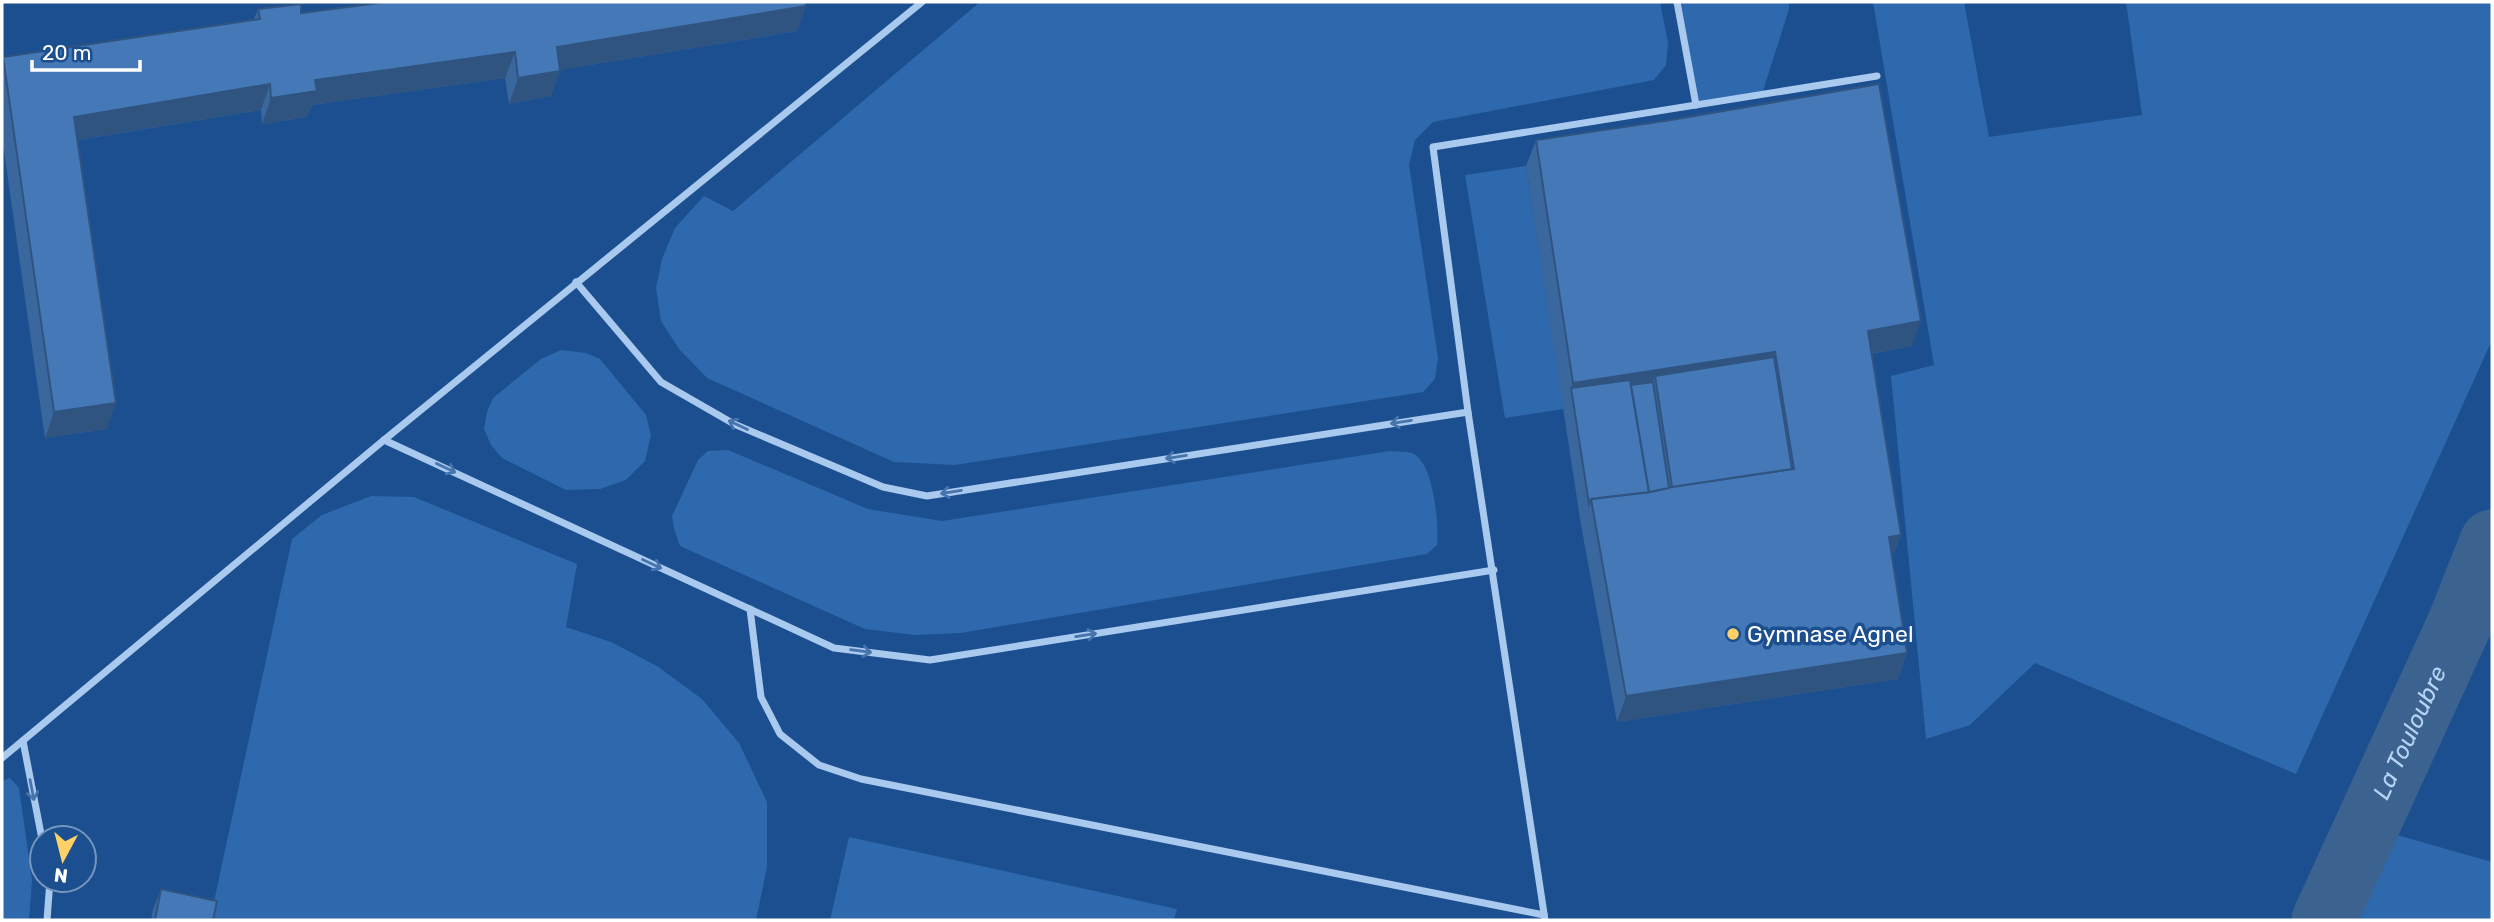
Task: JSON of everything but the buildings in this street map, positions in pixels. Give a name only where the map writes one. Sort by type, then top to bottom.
[{"type":"street","points":[[2,758],[576,282],[922,2]]},
{"type":"street","points":[[1677,2],[1696,105]]},
{"type":"street","points":[[750,609],[761,697],[780,734],[819,765],[861,779],[1545,918],[1468,412],[1433,147],[1877,76]]},
{"type":"street","points":[[576,282],[661,382],[734,424],[883,487],[927,496],[1468,412]]},
{"type":"street","points":[[384,440],[834,648],[930,660],[1494,570]]},
{"type":"street","points":[[23,741],[39,824]]},
{"type":"street","points":[[47,920],[49,894]]},
{"type":"shaded area","points":[[980,2],[1660,2],[1668,43],[1666,65],[1654,80],[1433,122],[1415,140],[1409,165],[1438,358],[1435,379],[1423,392],[955,465],[894,462],[707,378],[679,349],[661,321],[656,288],[662,259],[675,228],[704,196],[733,211]]},
{"type":"shaded area","points":[[1677,2],[1789,2],[1762,94],[1696,105]]},
{"type":"shaded area","points":[[1873,2],[1964,2],[1989,137],[2142,115],[2126,2],[2492,2],[2492,340],[2296,774],[2035,663],[1970,725],[1926,739],[1891,376],[1934,365]]},
{"type":"shaded area","points":[[1526,166],[1564,409],[1505,418],[1465,175]]},
{"type":"shaded area","points":[[561,350],[586,353],[600,359],[646,415],[651,435],[645,461],[626,480],[600,489],[566,490],[502,458],[491,445],[484,429],[493,398],[541,359]]},
{"type":"shaded area","points":[[728,450],[868,509],[942,521],[1390,451],[1407,452],[1419,459],[1430,481],[1436,509],[1437,545],[1427,554],[961,633],[915,635],[865,629],[680,546],[672,516],[698,460],[708,451]]},
{"type":"shaded area","points":[[371,496],[414,497],[577,564],[566,627],[611,642],[657,666],[702,699],[739,743],[767,802],[767,867],[756,920],[210,920],[292,539],[322,515]]},
{"type":"shaded area","points":[[10,778],[19,788],[28,852],[28,894],[31,894],[29,920],[2,920],[2,781]]},
{"type":"shaded area","points":[[2390,833],[2492,862],[2492,920],[2355,920]]},
{"type":"shaded area","points":[[849,837],[1177,909],[1174,920],[830,920]]},
{"type":"waterway","name":"La Touloubre","points":[[2324,920],[2460,623],[2492,542]]},
{"type":"place","name":"Gymnase Agnel","points":[[1733,634]]}]
